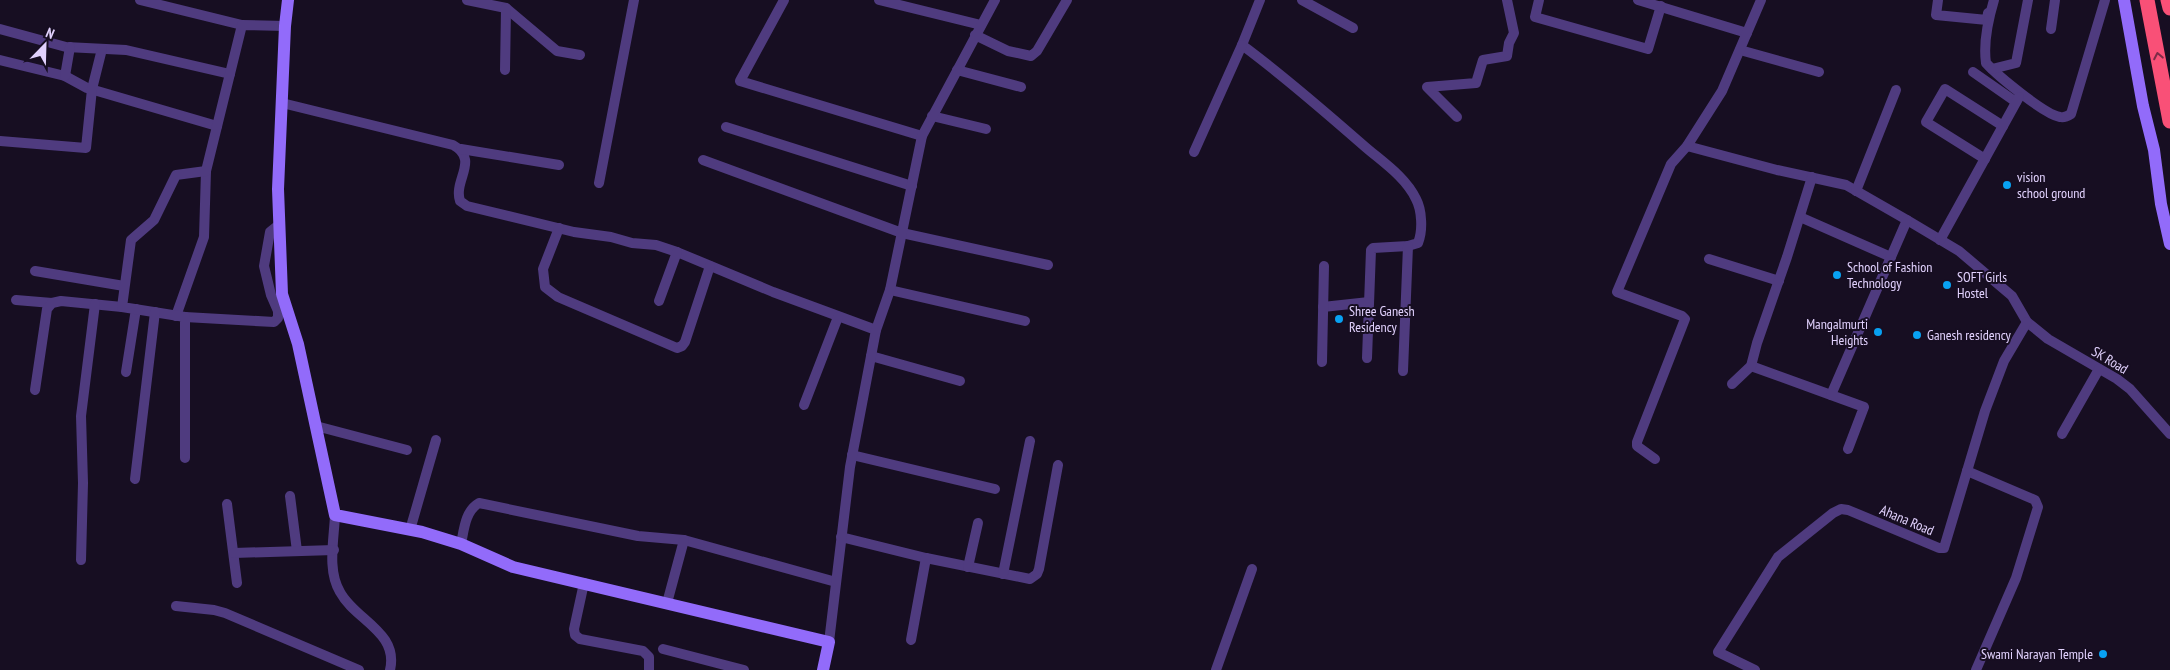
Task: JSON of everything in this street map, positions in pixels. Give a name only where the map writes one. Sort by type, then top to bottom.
[{"type":"highway","points":[[2147,0],[2170,121]]},
{"type":"highway","points":[[2168,0],[2170,8]]},
{"type":"street","points":[[140,0],[242,24],[285,26]]},
{"type":"street","points":[[288,0],[285,26],[278,188],[282,294],[298,344],[335,515],[332,572],[340,593],[384,636],[390,652],[390,670]]},
{"type":"street","points":[[467,0],[506,8],[557,51],[580,56]]},
{"type":"street","points":[[598,183],[634,0]]},
{"type":"street","points":[[784,0],[740,81],[922,136]]},
{"type":"street","points":[[879,0],[981,25]]},
{"type":"street","points":[[823,670],[830,642],[852,455],[870,356],[876,330],[890,290],[922,136],[995,0]]},
{"type":"street","points":[[975,35],[1008,51],[1031,56],[1037,51],[1067,0]]},
{"type":"street","points":[[1194,152],[1260,0]]},
{"type":"street","points":[[1302,0],[1354,28]]},
{"type":"street","points":[[1457,117],[1427,87],[1476,83],[1483,60],[1507,56],[1509,43],[1514,33],[1506,0]]},
{"type":"street","points":[[1538,0],[1535,17],[1648,49],[1661,6]]},
{"type":"street","points":[[1638,0],[1747,33]]},
{"type":"street","points":[[1655,459],[1638,447],[1637,442],[1685,319],[1682,316],[1617,292],[1671,164],[1687,146],[1722,91],[1761,0]]},
{"type":"street","points":[[1938,0],[1936,15],[1987,20]]},
{"type":"street","points":[[1990,0],[1987,20],[1986,63],[2035,104],[2059,117],[2066,117],[2071,114],[2104,0]]},
{"type":"street","points":[[1987,20],[1994,0]]},
{"type":"street","points":[[1992,69],[2016,63],[2028,0]]},
{"type":"street","points":[[2051,29],[2055,0]]},
{"type":"street","points":[[2124,0],[2143,106],[2154,150],[2161,204],[2170,244]]},
{"type":"street","points":[[506,8],[506,70]]},
{"type":"street","points":[[185,458],[180,316],[204,237],[206,171],[242,24]]},
{"type":"street","points":[[0,28],[70,47],[126,50],[230,74]]},
{"type":"street","points":[[1242,45],[1316,104],[1397,174],[1416,199],[1420,216],[1420,237],[1418,243],[1408,246],[1374,248],[1371,250],[1367,358]]},
{"type":"street","points":[[65,76],[70,47]]},
{"type":"street","points":[[0,141],[86,148],[92,89],[102,49]]},
{"type":"street","points":[[1740,50],[1819,72]]},
{"type":"street","points":[[0,60],[65,76],[92,89],[217,126]]},
{"type":"street","points":[[957,70],[1021,87]]},
{"type":"street","points":[[1940,240],[2018,100],[1973,72]]},
{"type":"street","points":[[1985,159],[1926,122],[1945,89],[2003,126]]},
{"type":"street","points":[[1856,191],[1896,90]]},
{"type":"street","points":[[282,103],[453,144],[461,149],[560,165]]},
{"type":"street","points":[[932,116],[986,129]]},
{"type":"street","points":[[726,128],[912,186]]},
{"type":"street","points":[[1687,146],[1846,185],[1959,252],[2012,296],[2027,322]]},
{"type":"street","points":[[461,149],[466,158],[459,193],[463,204],[559,228],[611,237],[632,243],[656,245],[838,317],[876,330]]},
{"type":"street","points":[[703,160],[902,233],[1048,265]]},
{"type":"street","points":[[122,307],[131,240],[154,220],[176,175],[206,171]]},
{"type":"street","points":[[1732,384],[1750,366],[1812,177]]},
{"type":"street","points":[[1800,216],[1891,257]]},
{"type":"street","points":[[1831,395],[1907,220]]},
{"type":"street","points":[[16,300],[52,303],[61,300],[180,316],[274,322],[278,318],[278,311],[271,295],[264,266],[270,232],[280,224]]},
{"type":"street","points":[[559,228],[543,269],[544,288],[558,297],[677,348],[685,342],[710,266]]},
{"type":"street","points":[[1403,371],[1408,246]]},
{"type":"street","points":[[659,301],[677,252]]},
{"type":"street","points":[[1709,259],[1779,281]]},
{"type":"street","points":[[1322,362],[1324,266]]},
{"type":"street","points":[[35,271],[124,286]]},
{"type":"street","points":[[890,290],[1025,321]]},
{"type":"street","points":[[1323,307],[1369,302]]},
{"type":"street","points":[[35,390],[47,309],[52,303]]},
{"type":"street","points":[[81,560],[83,483],[81,416],[95,304]]},
{"type":"street","points":[[126,372],[136,309]]},
{"type":"street","points":[[135,479],[155,312]]},
{"type":"street","points":[[804,404],[838,317]]},
{"type":"street","name":"SK Road","points":[[2027,322],[2048,339],[2117,379],[2130,389],[2170,434]]},
{"type":"street","name":"Ahana Road","points":[[1755,670],[1718,652],[1778,557],[1833,513],[1841,509],[1848,510],[1939,548],[1944,548],[1967,470],[2004,361],[2027,322]]},
{"type":"street","points":[[870,356],[960,381]]},
{"type":"street","points":[[1750,366],[1864,407],[1848,449]]},
{"type":"street","points":[[2062,434],[2099,369]]},
{"type":"street","points":[[316,426],[407,450]]},
{"type":"street","points":[[410,530],[436,440]]},
{"type":"street","points":[[1003,574],[1030,441]]},
{"type":"street","points":[[852,455],[995,489]]},
{"type":"street","points":[[841,537],[926,558],[1030,579],[1037,574],[1058,466]]},
{"type":"street","points":[[1967,470],[2028,496],[2035,500],[2038,507],[2016,578],[1976,670]]},
{"type":"street","points":[[290,496],[297,551]]},
{"type":"street","points":[[461,544],[469,513],[479,503],[638,536],[684,540],[836,582]]},
{"type":"street","points":[[227,504],[237,583]]},
{"type":"street","points":[[335,515],[410,530],[461,544],[514,567],[830,642]]},
{"type":"street","points":[[968,566],[978,523]]},
{"type":"street","points":[[667,603],[684,540]]},
{"type":"street","points":[[234,552],[334,550]]},
{"type":"street","points":[[911,640],[926,558]]},
{"type":"street","points":[[1216,670],[1252,569]]},
{"type":"street","points":[[584,583],[574,629],[575,635],[580,638],[643,652],[649,657],[649,670]]},
{"type":"street","points":[[176,606],[225,613],[359,670]]},
{"type":"street","points":[[663,649],[744,670]]},
{"type":"place","name":"vision school ground","points":[[2007,185]]},
{"type":"place","name":"School of Fashion Technology","points":[[1837,275]]},
{"type":"place","name":"SOFT Girls Hostel","points":[[1947,285]]},
{"type":"place","name":"Shree Ganesh Residency","points":[[1339,319]]},
{"type":"place","name":"Mangalmurti Heights","points":[[1878,332]]},
{"type":"place","name":"Ganesh residency","points":[[1917,335]]},
{"type":"place","name":"Swami Narayan Temple","points":[[2103,654]]}]
